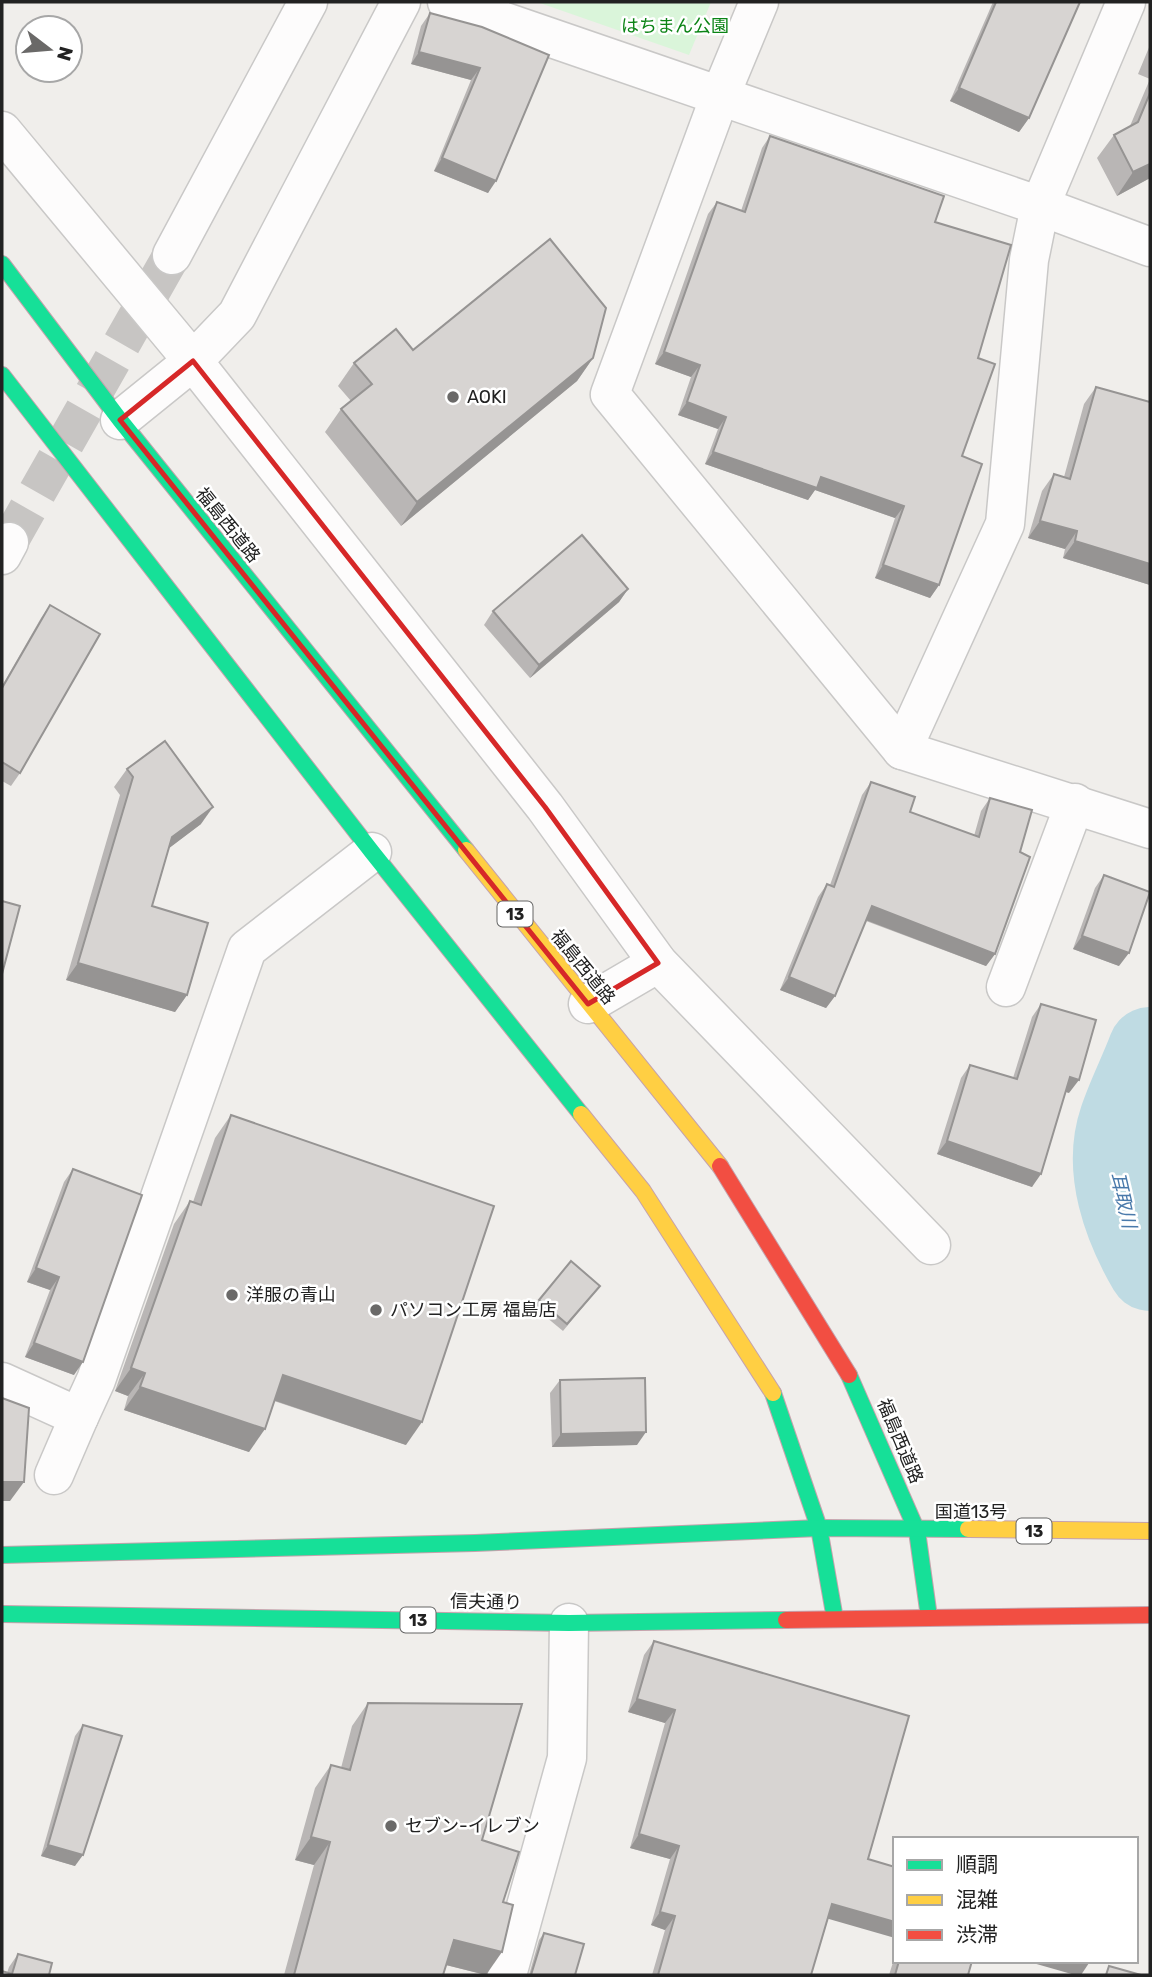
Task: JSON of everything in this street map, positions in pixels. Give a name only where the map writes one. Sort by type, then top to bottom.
[{"type":"highway","name":"福島西道路","points":[[2,264],[120,420],[722,1171],[856,1386],[917,1531],[929,1617]]},
{"type":"highway","points":[[2,375],[372,852],[643,1191],[772,1389],[819,1528],[835,1619]]},
{"type":"highway","name":"13","points":[[2,1555],[475,1543],[819,1528],[917,1531]]},
{"type":"highway","name":"国道13号","points":[[917,1531],[1150,1531]]},
{"type":"highway","name":"信夫通り","points":[[2,1615],[569,1623],[929,1617]]},
{"type":"highway","name":"13","points":[[929,1617],[1150,1615]]},
{"type":"street","points":[[172,255],[308,2]]},
{"type":"street","points":[[120,420],[193,361],[237,315],[401,2]]},
{"type":"street","points":[[447,2],[1041,206],[1150,247]]},
{"type":"street","points":[[759,2],[720,96],[610,394],[902,750],[1150,829]]},
{"type":"street","points":[[902,750],[1005,524],[1029,260],[1041,206],[1126,2]]},
{"type":"street","points":[[2,131],[193,361],[545,807],[657,963],[930,1245]]},
{"type":"street","points":[[1006,987],[1075,803]]},
{"type":"street","points":[[54,1475],[96,1380],[247,949],[372,852]]},
{"type":"street","points":[[588,1004],[657,963]]},
{"type":"street","points":[[2,1382],[79,1417]]},
{"type":"street","points":[[507,1975],[567,1758],[569,1623]]},
{"type":"highlighted area","points":[[193,361],[545,807],[658,963],[588,1004],[120,420]]},
{"type":"green space","name":"はちまん公園","points":[[537,2],[711,2],[689,55]]},
{"type":"building","points":[[996,2],[1080,2],[1029,118],[959,88]]},
{"type":"building","points":[[430,13],[482,27],[549,55],[496,181],[442,158],[480,68],[419,52]]},
{"type":"building","points":[[1150,93],[1150,164],[1133,172],[1114,135],[1138,122]]},
{"type":"building","points":[[770,136],[944,196],[935,222],[1011,245],[978,358],[995,364],[962,456],[982,464],[939,585],[883,565],[904,506],[821,477],[817,488],[713,452],[726,417],[687,402],[700,365],[664,352],[717,202],[745,212]]},
{"type":"building","name":"AOKI","points":[[550,239],[606,308],[593,358],[417,502],[341,409],[372,384],[354,363],[396,329],[413,350]]},
{"type":"building","points":[[1096,387],[1150,402],[1150,564],[1075,541],[1077,531],[1040,521],[1054,474],[1070,479]]},
{"type":"building","points":[[582,535],[628,589],[539,665],[493,611]]},
{"type":"building","points":[[50,605],[100,634],[20,773],[2,762],[2,688]]},
{"type":"building","points":[[165,741],[213,807],[172,837],[152,906],[208,923],[187,995],[78,963],[133,777],[127,769]]},
{"type":"building","points":[[871,782],[915,797],[910,812],[979,837],[990,798],[1032,810],[1020,852],[1030,857],[995,954],[872,906],[835,996],[789,977],[827,884],[834,887]]},
{"type":"building","points":[[1104,875],[1150,892],[1129,953],[1082,936]]},
{"type":"building","points":[[2,901],[20,906],[2,974]]},
{"type":"building","points":[[1041,1004],[1096,1020],[1079,1080],[1070,1077],[1041,1174],[947,1141],[970,1065],[1017,1079]]},
{"type":"building","points":[[231,1115],[494,1206],[422,1422],[283,1375],[265,1429],[140,1387],[145,1373],[131,1368],[190,1201],[201,1205]]},
{"type":"building","points":[[73,1169],[142,1195],[83,1362],[34,1343],[59,1277],[36,1268]]},
{"type":"building","points":[[571,1261],[600,1286],[567,1324],[539,1300]]},
{"type":"building","points":[[645,1378],[646,1432],[561,1434],[560,1380]]},
{"type":"building","points":[[2,1398],[29,1408],[24,1482],[2,1482]]},
{"type":"building","points":[[654,1641],[909,1716],[868,1859],[893,1866],[893,1921],[832,1904],[811,1975],[658,1975],[675,1916],[660,1912],[679,1846],[639,1834],[675,1710],[637,1699]]},
{"type":"building","name":"セブン-イレブン","points":[[368,1703],[522,1704],[482,1840],[519,1852],[503,1902],[513,1905],[502,1952],[454,1940],[443,1975],[294,1975],[330,1842],[311,1837],[331,1765],[350,1770]]},
{"type":"building","points":[[83,1725],[122,1736],[83,1855],[48,1845]]},
{"type":"building","points":[[544,1933],[584,1944],[575,1975],[531,1975]]},
{"type":"building","points":[[18,1954],[52,1963],[49,1975],[2,1975],[2,1971],[12,1974]]},
{"type":"building","points":[[898,1963],[971,1963],[968,1975],[895,1975]]},
{"type":"building","points":[[1109,1966],[1141,1975],[1106,1975]]},
{"type":"waterway","name":"耳取川","points":[[1150,1049],[1121,1120],[1115,1158],[1116,1178],[1125,1216],[1150,1269]]},
{"type":"tunnel","points":[[9,542],[172,255]]},
{"type":"traffic: fast","points":[[2,264],[120,420],[466,850]]},
{"type":"traffic: fast","points":[[2,375],[372,852],[581,1114]]},
{"type":"traffic: fast","points":[[849,1375],[917,1531],[929,1617]]},
{"type":"traffic: fast","points":[[773,1393],[819,1528],[835,1619]]},
{"type":"traffic: fast","points":[[2,1555],[475,1543],[819,1528],[968,1529]]},
{"type":"traffic: fast","points":[[2,1614],[569,1623],[786,1620]]},
{"type":"traffic: slow","points":[[466,850],[720,1166]]},
{"type":"traffic: slow","points":[[581,1114],[643,1191],[773,1393]]},
{"type":"traffic: slow","points":[[968,1529],[1150,1531]]},
{"type":"traffic: jam","points":[[720,1166],[849,1375]]},
{"type":"traffic: jam","points":[[786,1620],[1150,1615]]},
{"type":"place","name":"AOKI","points":[[453,397]]},
{"type":"place","name":"洋服の青山","points":[[232,1295]]},
{"type":"place","name":"パソコン工房 福島店","points":[[376,1310]]},
{"type":"place","name":"セブン-イレブン","points":[[391,1826]]}]
